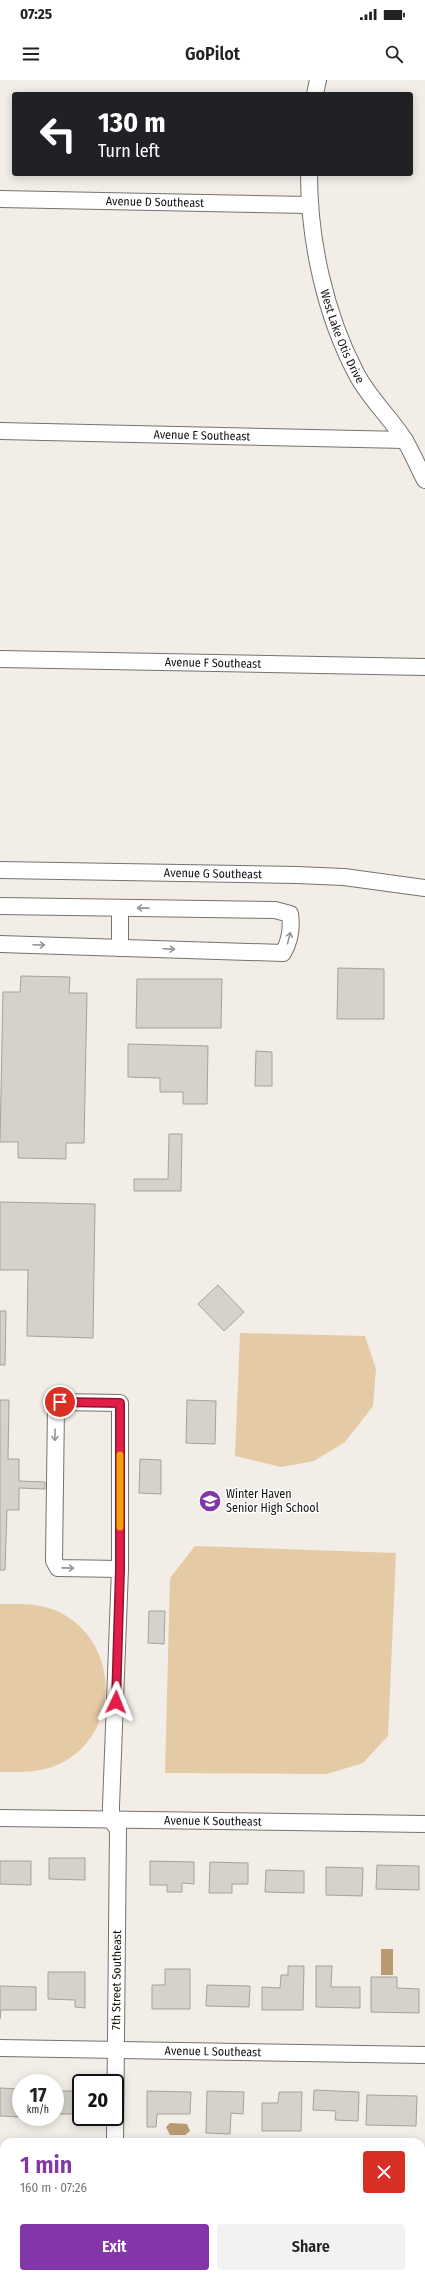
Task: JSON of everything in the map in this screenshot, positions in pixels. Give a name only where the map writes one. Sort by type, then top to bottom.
[{"type":"street","points":[[316,92],[318,80]]},
{"type":"street","name":"West Lake Otis Drive","points":[[310,176],[309,205],[314,252],[333,319],[356,374],[405,440],[425,480]]},
{"type":"street","name":"Avenue D Southeast","points":[[0,199],[309,205]]},
{"type":"street","name":"Avenue E Southeast","points":[[0,430],[405,440]]},
{"type":"street","name":"Avenue F Southeast","points":[[0,659],[425,667]]},
{"type":"street","name":"Avenue G Southeast","points":[[0,870],[297,875],[344,877],[425,888]]},
{"type":"street","points":[[0,906],[275,910],[290,914],[291,920],[290,936],[282,953],[0,944]]},
{"type":"street","points":[[120,908],[120,948]]},
{"type":"street","points":[[111,1820],[120,1569],[120,1403],[60,1402],[56,1406],[54,1561],[58,1568],[120,1569]]},
{"type":"street","name":"Avenue K Southeast","points":[[0,1818],[425,1824]]},
{"type":"street","name":"7th Street Southeast","points":[[111,1820],[118,1829],[115,2138]]},
{"type":"street","name":"Avenue L Southeast","points":[[0,2048],[425,2055]]},
{"type":"shaded area","points":[[240,1333],[365,1336],[376,1369],[373,1406],[345,1442],[314,1461],[281,1467],[235,1456]]},
{"type":"shaded area","points":[[195,1546],[396,1553],[388,1736],[363,1763],[327,1774],[165,1773],[170,1578]]},
{"type":"shaded area","points":[[0,1604],[36,1605],[57,1611],[78,1625],[93,1643],[103,1665],[106,1688],[103,1711],[94,1733],[79,1751],[50,1768],[29,1772],[0,1772]]},
{"type":"shaded area","points":[[381,1949],[393,1949],[393,1975],[381,1975]]},
{"type":"shaded area","points":[[170,2123],[187,2124],[190,2131],[185,2135],[170,2135],[166,2127]]},
{"type":"building","points":[[338,968],[384,969],[384,1019],[337,1019]]},
{"type":"building","points":[[21,976],[70,977],[69,993],[87,993],[84,1143],[66,1143],[66,1159],[18,1158],[18,1142],[0,1142],[3,992],[20,992]]},
{"type":"building","points":[[137,979],[222,979],[221,1028],[136,1028]]},
{"type":"building","points":[[128,1044],[208,1046],[207,1104],[183,1104],[183,1092],[160,1092],[160,1078],[128,1077]]},
{"type":"building","points":[[256,1051],[272,1052],[272,1086],[255,1086]]},
{"type":"building","points":[[169,1134],[182,1134],[181,1191],[134,1191],[134,1179],[168,1179]]},
{"type":"building","points":[[0,1202],[95,1204],[93,1338],[27,1336],[28,1270],[0,1270]]},
{"type":"building","points":[[218,1285],[244,1312],[224,1331],[198,1304]]},
{"type":"building","points":[[0,1311],[6,1311],[5,1365],[0,1365]]},
{"type":"building","points":[[0,1400],[9,1400],[8,1459],[19,1459],[19,1481],[45,1482],[45,1489],[19,1488],[19,1510],[7,1510],[5,1570],[0,1570]]},
{"type":"building","points":[[187,1400],[216,1401],[215,1444],[186,1443]]},
{"type":"building","points":[[140,1459],[161,1460],[161,1494],[139,1493]]},
{"type":"building","points":[[149,1611],[165,1611],[164,1644],[148,1643]]},
{"type":"building","points":[[49,1858],[85,1858],[85,1880],[49,1879]]},
{"type":"building","points":[[0,1861],[31,1861],[31,1885],[0,1884]]},
{"type":"building","points":[[150,1861],[194,1862],[194,1884],[182,1883],[182,1892],[167,1892],[167,1885],[150,1885]]},
{"type":"building","points":[[210,1862],[248,1863],[248,1884],[232,1884],[232,1893],[209,1893]]},
{"type":"building","points":[[377,1865],[419,1866],[419,1890],[376,1889]]},
{"type":"building","points":[[326,1867],[363,1868],[362,1896],[326,1895]]},
{"type":"building","points":[[266,1870],[304,1871],[304,1893],[265,1892]]},
{"type":"building","points":[[288,1966],[304,1966],[303,2010],[262,2010],[262,1987],[280,1988],[281,1975],[288,1975]]},
{"type":"building","points":[[316,1966],[332,1966],[331,1987],[360,1987],[360,2008],[316,2007]]},
{"type":"building","points":[[165,1969],[190,1969],[190,2009],[152,2009],[152,1985],[165,1985]]},
{"type":"building","points":[[48,1972],[85,1972],[85,2008],[75,2007],[75,2000],[48,1999]]},
{"type":"building","points":[[371,1977],[397,1977],[397,1988],[419,1989],[419,2013],[371,2012]]},
{"type":"building","points":[[207,1985],[250,1986],[249,2007],[206,2006]]},
{"type":"building","points":[[0,1986],[36,1987],[36,2010],[1,2010],[0,2019]]},
{"type":"building","points":[[0,2088],[12,2089],[12,2117],[0,2116]]},
{"type":"building","points":[[314,2090],[359,2092],[358,2121],[335,2120],[336,2111],[313,2110]]},
{"type":"building","points":[[64,2091],[72,2091],[72,2114],[64,2114]]},
{"type":"building","points":[[147,2091],[191,2092],[190,2114],[157,2114],[156,2127],[147,2127]]},
{"type":"building","points":[[207,2091],[244,2092],[243,2114],[231,2113],[230,2134],[206,2133]]},
{"type":"building","points":[[279,2092],[302,2092],[301,2131],[262,2131],[262,2103],[278,2103]]},
{"type":"building","points":[[367,2095],[417,2096],[416,2126],[366,2125]]},
{"type":"slow traffic","points":[[120,1455],[120,1527]]},
{"type":"place","name":"Winter Haven Senior High School","points":[[210,1501]]},
{"type":"route","points":[[60,1402],[120,1403],[120,1569],[116,1702]]}]
